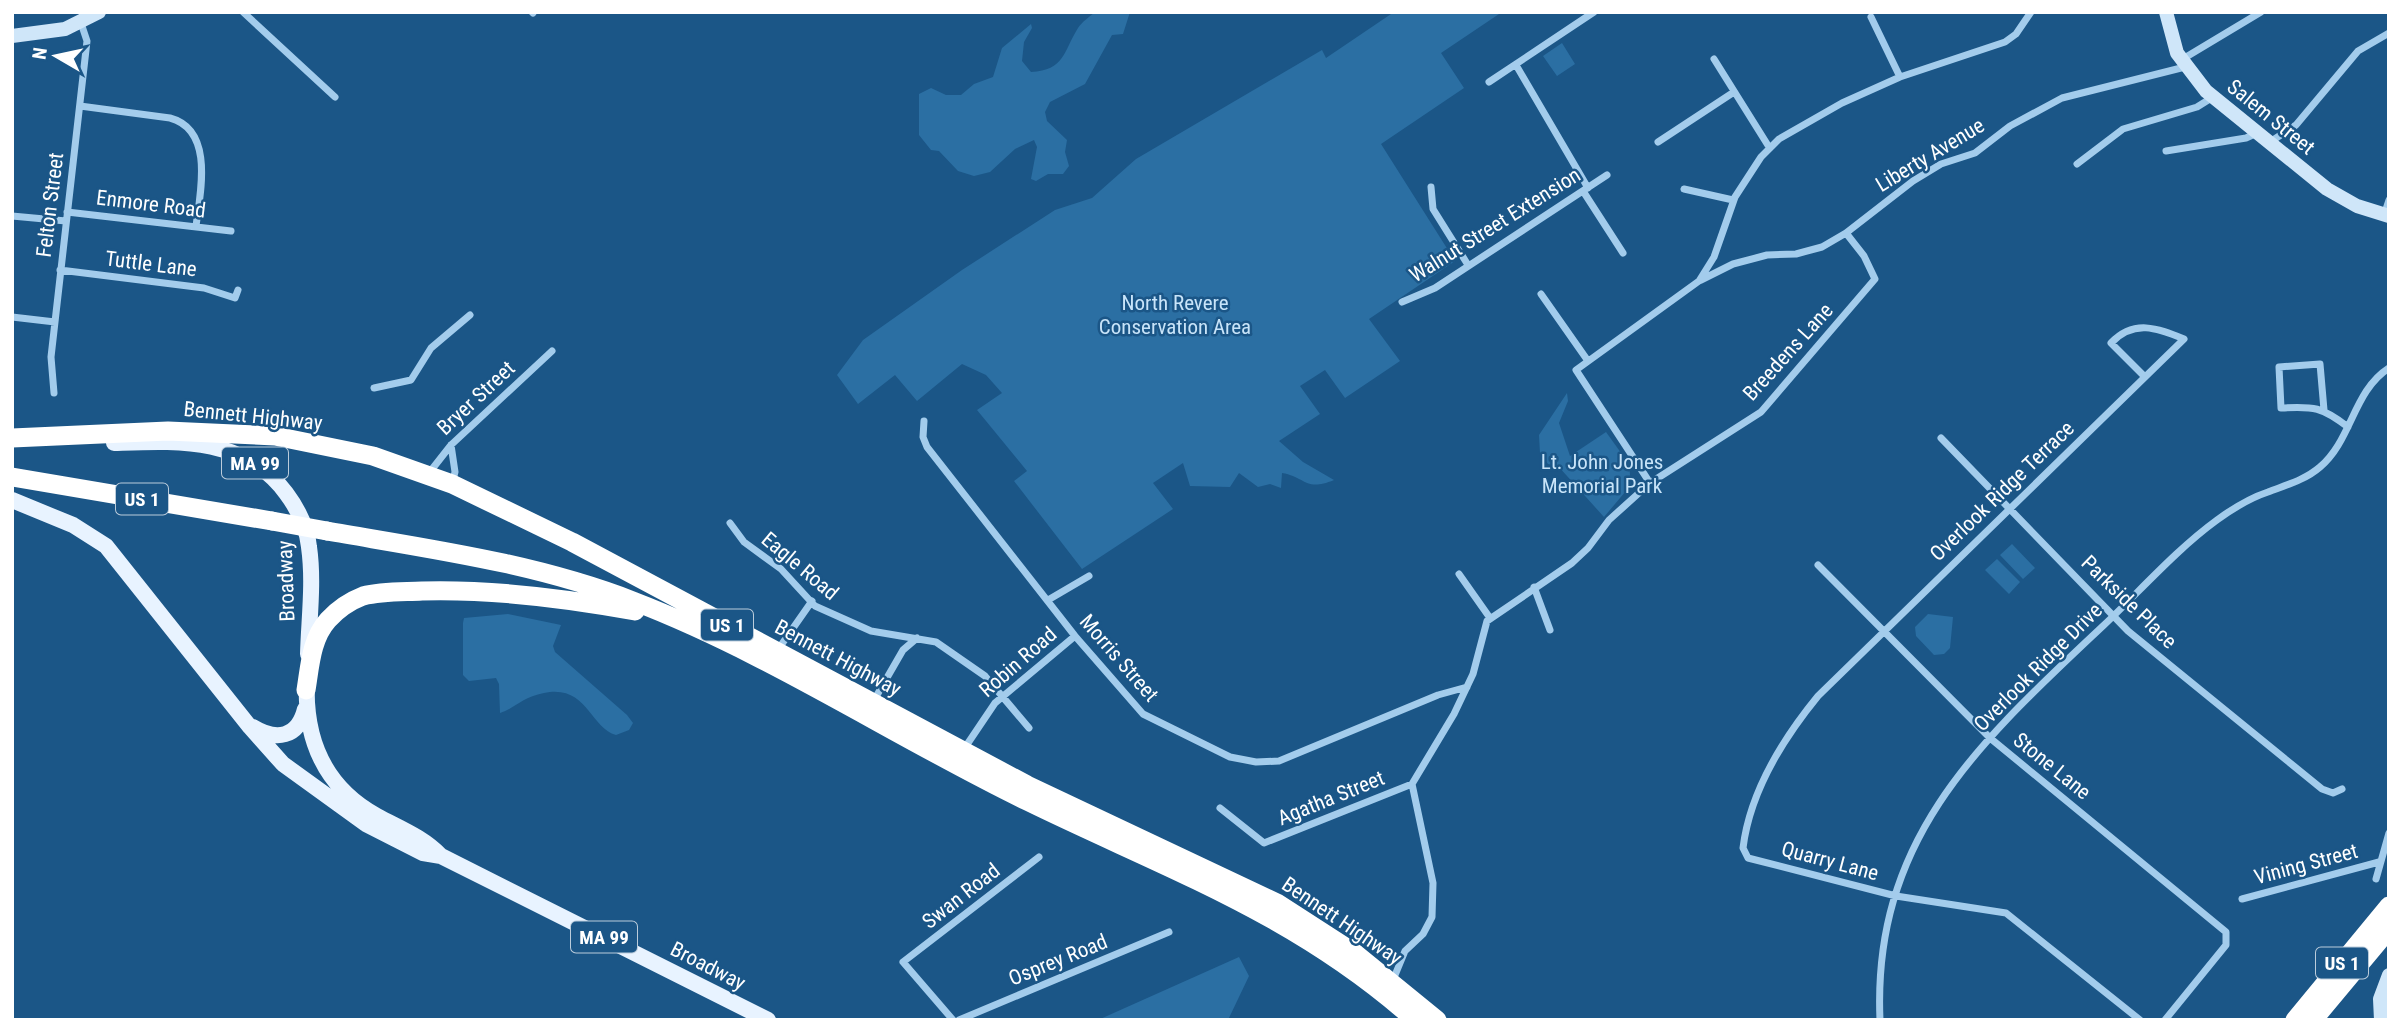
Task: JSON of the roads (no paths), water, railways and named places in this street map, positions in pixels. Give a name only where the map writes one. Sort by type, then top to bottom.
[{"type":"highway","name":"Bennett Highway","points":[[12,438],[168,430],[242,433],[340,448],[452,484],[562,536],[1048,796],[1261,894],[1335,939],[1392,981],[1437,1020]]},
{"type":"highway","name":"Bennett Highway","points":[[12,477],[458,553],[539,571],[610,592],[681,620],[1008,792],[1222,890],[1297,932],[1354,970],[1415,1020]]},
{"type":"highway","points":[[306,690],[314,645],[323,627],[347,604],[375,594],[493,592],[549,597],[681,620]]},
{"type":"highway","name":"US 1","points":[[2295,1020],[2389,906]]},
{"type":"highway","name":"US 1","points":[[2314,1020],[2389,929]]},
{"type":"main road","points":[[12,36],[50,33],[81,23],[99,12]]},
{"type":"main road","name":"Salem Street","points":[[2166,12],[2170,37],[2183,64],[2213,97],[2334,193],[2386,216]]},
{"type":"main road","name":"Broadway","points":[[12,444],[197,443],[231,451],[267,472],[293,504],[308,540],[311,583],[306,690],[313,744],[333,780],[358,805],[428,843],[441,856]]},
{"type":"main road","name":"Broadway","points":[[12,500],[73,524],[107,546],[245,722],[286,766],[339,807],[423,853],[441,856],[768,1020]]},
{"type":"main road","points":[[245,722],[269,735],[288,734],[302,720],[306,690]]},
{"type":"main road","points":[[2381,1020],[2380,999],[2389,975]]},
{"type":"street","points":[[243,12],[335,97]]},
{"type":"street","points":[[1489,82],[1594,12]]},
{"type":"street","points":[[1699,281],[1714,257],[1733,200],[1769,147],[1794,127],[1900,76],[2005,42],[2016,34],[2031,12]]},
{"type":"street","name":"Liberty Avenue","points":[[1588,360],[1699,281],[1733,264],[1822,247],[1846,233],[1913,181],[1941,164],[1975,153],[2010,126],[2062,98],[2183,64],[2261,12]]},
{"type":"street","points":[[1871,18],[1900,76]]},
{"type":"street","name":"Felton Street","points":[[54,393],[51,357],[87,41],[81,23]]},
{"type":"street","points":[[2166,151],[2263,137],[2296,125],[2358,51],[2389,33]]},
{"type":"street","points":[[1714,59],[1769,147]]},
{"type":"street","points":[[1516,65],[1623,253]]},
{"type":"street","points":[[1658,142],[1734,92]]},
{"type":"street","points":[[2077,164],[2123,129],[2197,107],[2213,97]]},
{"type":"street","points":[[80,106],[170,118],[182,123],[195,143],[202,166],[195,226]]},
{"type":"street","name":"Walnut Street Extension","points":[[1402,302],[1435,288],[1607,175]]},
{"type":"street","points":[[1430,187],[1433,209],[1468,265]]},
{"type":"street","points":[[1684,189],[1733,200]]},
{"type":"street","points":[[2386,216],[2389,200]]},
{"type":"street","name":"Enmore Road","points":[[67,212],[232,231]]},
{"type":"street","points":[[12,216],[66,221]]},
{"type":"street","name":"Breedens Lane","points":[[1490,618],[1588,548],[1609,520],[1650,482],[1761,412],[1875,279],[1864,256],[1846,233]]},
{"type":"street","name":"Tuttle Lane","points":[[61,270],[237,294]]},
{"type":"street","points":[[1541,294],[1588,360],[1576,370],[1650,482]]},
{"type":"street","points":[[374,388],[411,380],[431,348],[470,315]]},
{"type":"street","points":[[12,317],[55,322]]},
{"type":"street","name":"Overlook Ridge Terrace","points":[[1883,629],[2010,508],[2145,377],[2154,368],[2184,339],[2145,327],[2132,327],[2120,333],[2111,343],[2145,377]]},
{"type":"street","name":"Bryer Street","points":[[428,475],[438,458],[451,445],[552,351]]},
{"type":"street","points":[[2324,410],[2320,364],[2279,367],[2281,408],[2314,407],[2324,410],[2348,427]]},
{"type":"street","name":"Overlook Ridge Drive","points":[[1880,1020],[1882,943],[1896,896],[1925,825],[1950,784],[1990,738],[2114,616],[2218,520],[2252,499],[2304,478],[2320,467],[2332,455],[2370,386],[2389,368]]},
{"type":"street","name":"Morris Street","points":[[924,422],[923,437],[927,447],[1075,636],[1145,716],[1218,753],[1256,762],[1285,759],[1438,695],[1467,687]]},
{"type":"street","name":"Parkside Place","points":[[1941,438],[2114,616],[2322,789],[2333,793],[2343,789]]},
{"type":"street","points":[[451,445],[456,472],[452,484]]},
{"type":"street","name":"Eagle Road","points":[[730,523],[741,545],[781,569],[815,606],[850,624],[871,631],[936,642],[978,670],[1029,729]]},
{"type":"street","name":"Stone Lane","points":[[1818,565],[1990,738],[2226,932],[2226,945],[2165,1020]]},
{"type":"street","points":[[1392,981],[1405,951],[1423,934],[1432,916],[1433,883],[1412,784],[1467,687],[1490,618],[1460,574]]},
{"type":"street","points":[[1048,600],[1089,576]]},
{"type":"street","points":[[1534,587],[1550,630]]},
{"type":"street","points":[[776,651],[812,601]]},
{"type":"street","name":"Quarry Lane","points":[[1883,629],[1818,696],[1792,728],[1759,790],[1743,848],[1748,858],[1896,896],[2006,912],[2140,1020]]},
{"type":"street","name":"Robin Road","points":[[962,751],[986,713],[1002,695],[1075,636]]},
{"type":"street","points":[[872,703],[903,650],[919,638]]},
{"type":"street","name":"Agatha Street","points":[[1220,808],[1264,843],[1412,784]]},
{"type":"street","points":[[2376,879],[2389,833]]},
{"type":"street","name":"Swan Road","points":[[953,1020],[904,962],[1039,857]]},
{"type":"street","name":"Vining Street","points":[[2242,899],[2379,862]]},
{"type":"street","name":"Osprey Road","points":[[959,1020],[1169,932]]},
{"type":"park label","name":"North Revere Conservation Area","points":[[1175,315]]},
{"type":"park label","name":"Lt. John Jones Memorial Park","points":[[1602,474]]}]
